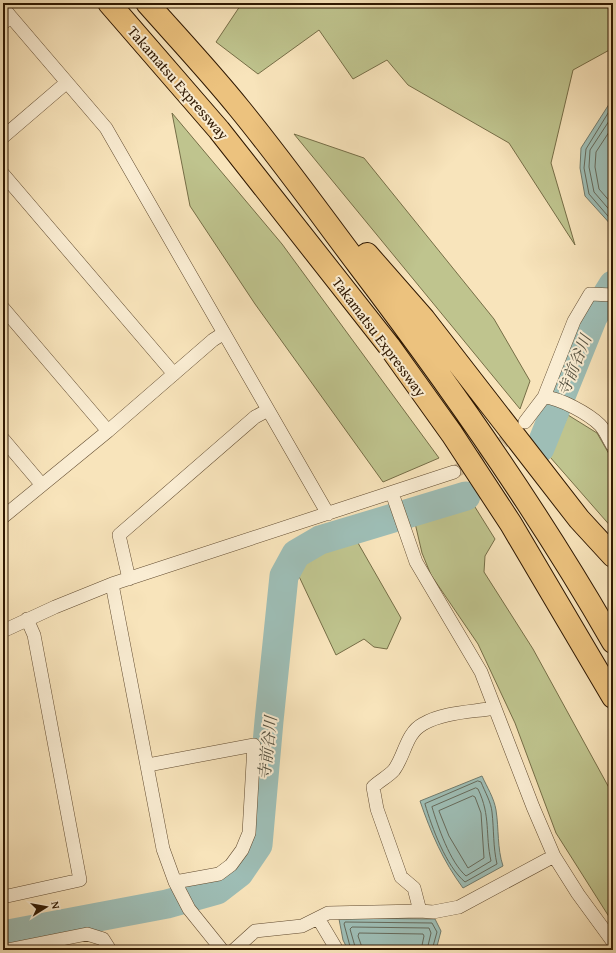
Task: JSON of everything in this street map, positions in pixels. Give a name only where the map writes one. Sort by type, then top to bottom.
[{"type":"highway","name":"Takamatsu Expressway","points":[[109,3],[219,130],[389,346],[452,434],[511,524],[613,697]]},
{"type":"highway","name":"Takamatsu Expressway","points":[[147,3],[239,108],[404,325],[475,423],[536,514],[613,642]]},
{"type":"highway","points":[[239,108],[424,319],[579,519],[613,556]]},
{"type":"street","points":[[6,16],[106,128],[328,514]]},
{"type":"street","points":[[3,137],[66,82]]},
{"type":"street","points":[[3,174],[174,374]]},
{"type":"street","points":[[525,422],[547,397],[574,321],[590,294],[606,295]]},
{"type":"street","points":[[3,308],[108,431]]},
{"type":"street","points":[[3,517],[108,431],[213,340],[224,333]]},
{"type":"street","points":[[547,397],[580,410],[600,425],[613,446]]},
{"type":"street","points":[[129,579],[119,535],[255,417],[268,410]]},
{"type":"street","points":[[3,439],[42,485]]},
{"type":"street","points":[[3,631],[27,619],[112,584],[454,472]]},
{"type":"street","points":[[392,493],[416,562],[482,672],[533,807],[554,856],[578,894],[613,942]]},
{"type":"street","points":[[112,584],[163,849],[178,887],[189,909],[222,950]]},
{"type":"street","points":[[3,897],[80,880],[34,635],[27,619]]},
{"type":"street","points":[[420,910],[414,888],[401,878],[377,809],[373,787],[393,772],[400,761],[409,738],[422,724],[439,717],[495,708]]},
{"type":"street","points":[[148,766],[254,745],[249,833],[242,850],[232,865],[219,874],[178,887]]},
{"type":"street","points":[[234,950],[256,931],[302,926],[328,913],[420,910],[433,912],[459,907],[554,856]]},
{"type":"street","points":[[318,918],[337,950]]},
{"type":"street","points":[[6,950],[87,934],[103,939],[110,950]]},
{"type":"green space","points":[[242,3],[613,3],[613,48],[573,70],[551,163],[575,245],[509,143],[408,85],[387,60],[353,79],[319,30],[258,74],[216,42]]},
{"type":"green space","points":[[172,113],[282,244],[439,458],[383,482],[255,304],[190,206]]},
{"type":"green space","points":[[294,134],[364,158],[494,319],[530,381],[520,409]]},
{"type":"green space","points":[[568,415],[597,433],[613,461],[613,529],[550,457]]},
{"type":"green space","points":[[470,499],[495,539],[485,556],[484,572],[533,649],[613,795],[613,923],[556,833],[515,723],[478,644],[431,575],[422,553],[415,523]]},
{"type":"green space","points":[[354,536],[401,618],[387,649],[374,647],[364,639],[336,655],[296,570],[306,555]]},
{"type":"water","points":[[613,98],[613,227],[585,196],[580,168],[581,148]]},
{"type":"water","points":[[482,776],[495,806],[503,866],[463,888],[449,868],[438,846],[420,801]]},
{"type":"water","points":[[339,919],[435,919],[441,931],[436,950],[348,950],[343,940]]},
{"type":"waterway","name":"寺前谷川","points":[[540,448],[593,317],[613,285]]},
{"type":"waterway","name":"寺前谷川","points":[[3,935],[167,904],[217,890],[239,873],[258,845],[284,576],[296,554],[320,540],[466,496]]},
{"type":"tunnel","points":[[454,472],[492,452],[517,430]]}]
